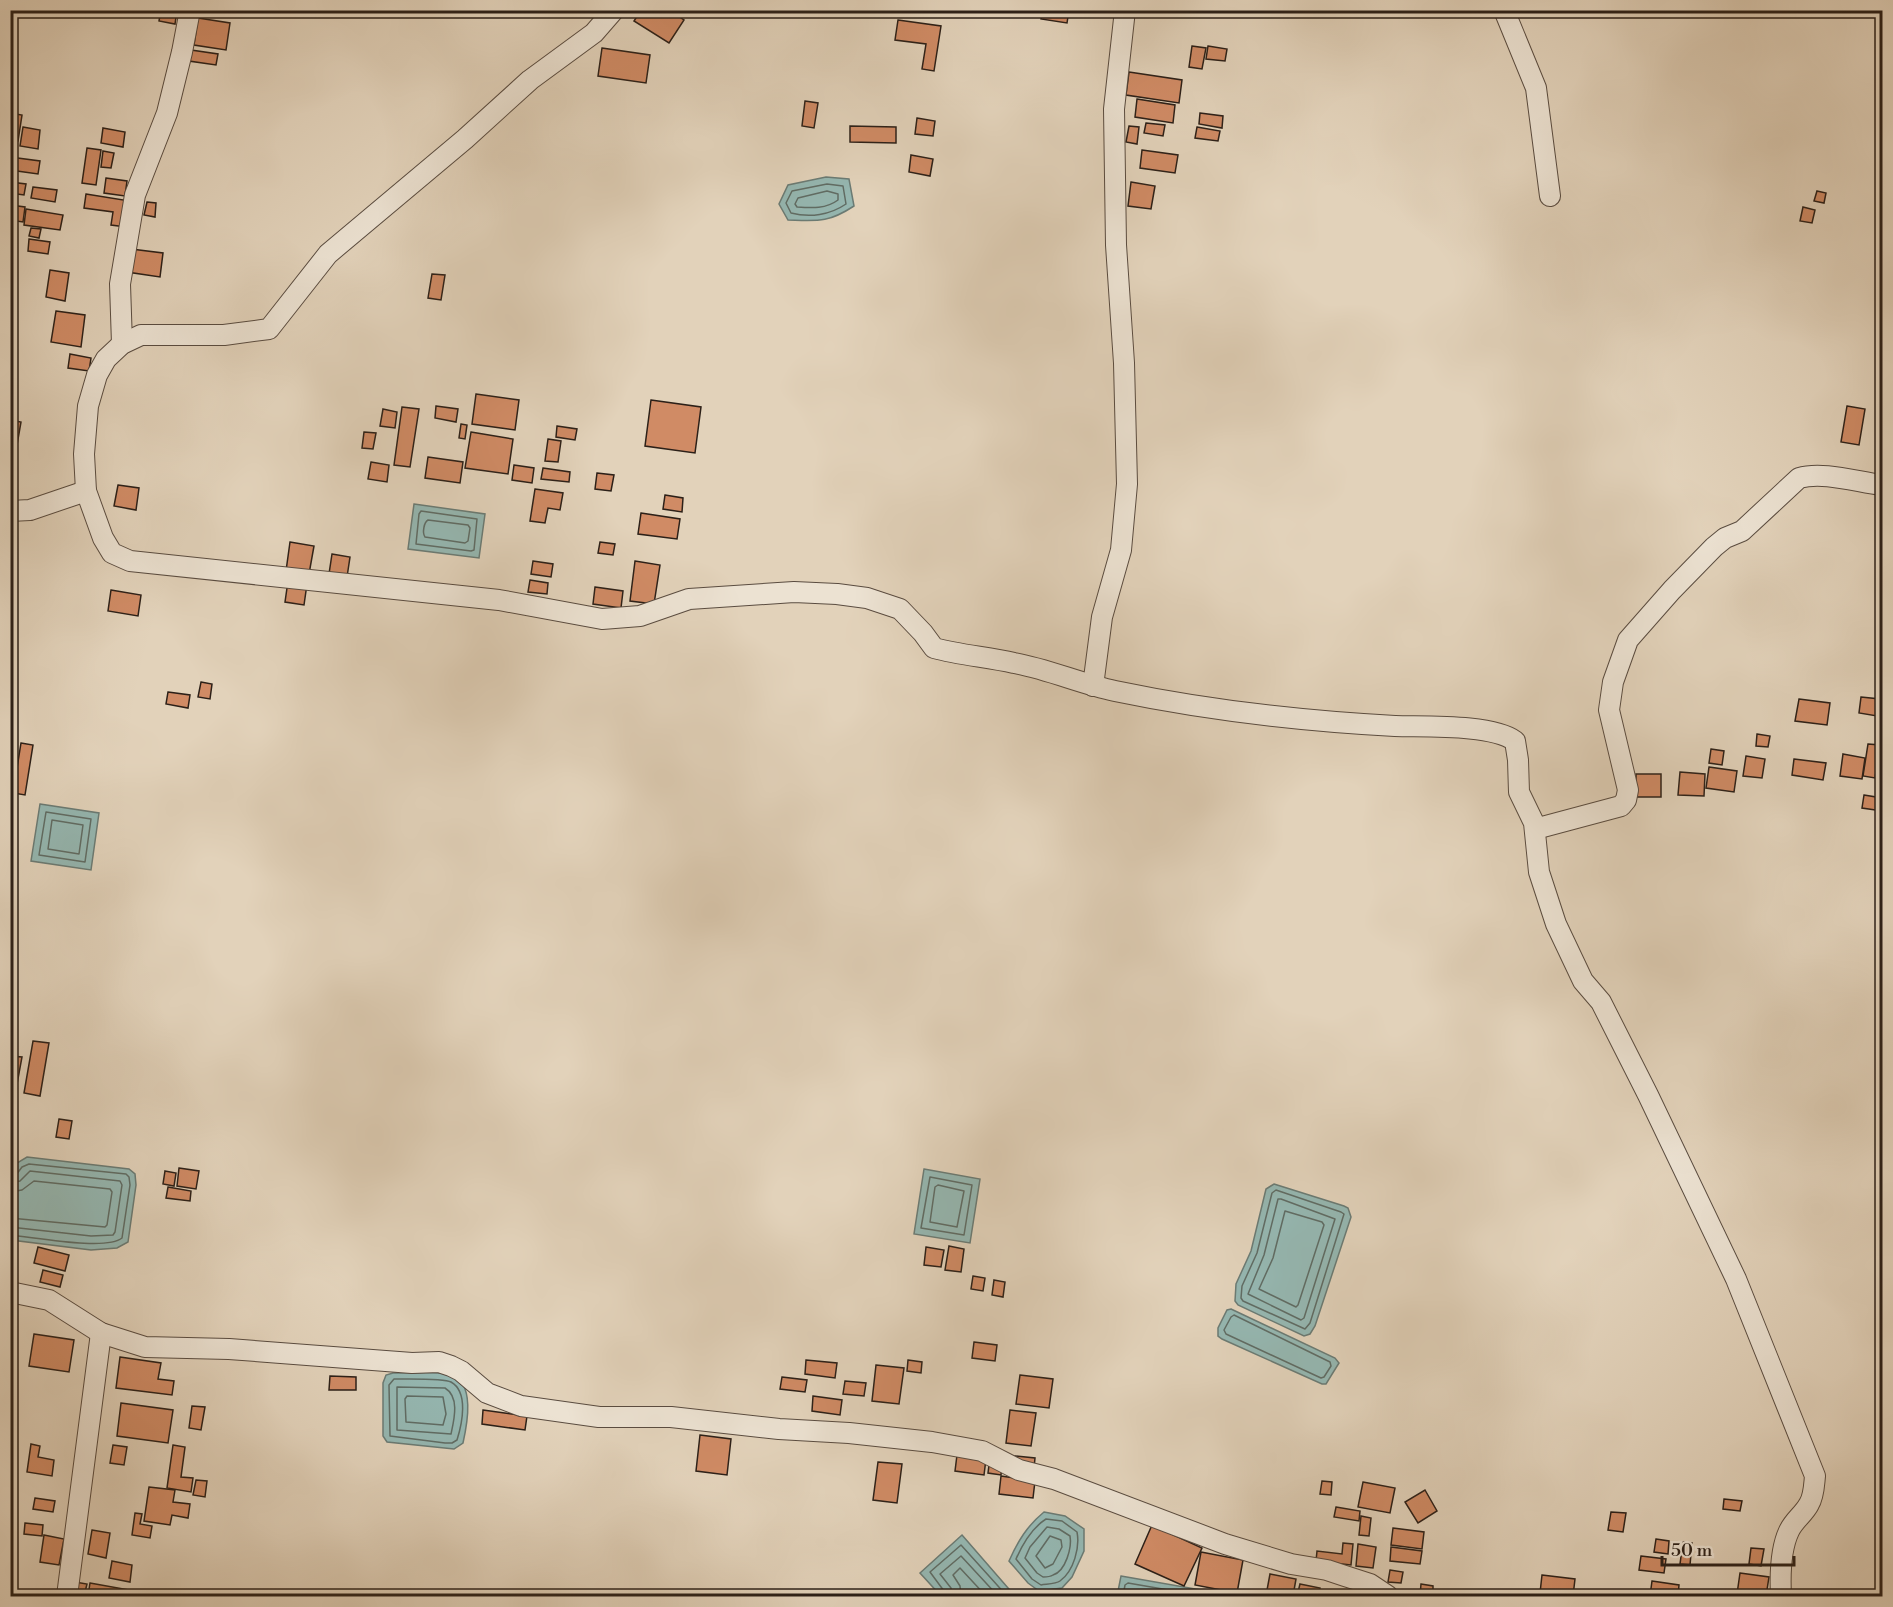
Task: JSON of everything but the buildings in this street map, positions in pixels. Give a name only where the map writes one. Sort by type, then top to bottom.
[{"type":"street","points":[[122,344],[120,284],[135,195],[167,113],[190,10]]},
{"type":"street","points":[[614,10],[594,33],[530,80],[465,139],[328,254],[269,329],[224,335],[141,335],[122,344],[106,359],[97,375],[88,406],[84,454],[86,491],[102,538],[112,553],[130,561],[499,600],[602,619],[640,616],[689,599],[783,592],[837,594],[867,598],[900,609],[934,648],[1016,663],[1093,686],[1180,703],[1246,712],[1372,724],[1483,730],[1506,734],[1515,741],[1519,792],[1535,830],[1539,872],[1556,924],[1583,981],[1601,1002],[1736,1279],[1815,1476],[1809,1505],[1789,1532],[1782,1557],[1780,1596]]},
{"type":"street","points":[[1093,686],[1102,617],[1121,550],[1127,484],[1124,363],[1116,245],[1114,109],[1125,10]]},
{"type":"street","points":[[1504,10],[1536,88],[1550,196]]},
{"type":"street","points":[[1535,830],[1621,806],[1626,800],[1628,790],[1609,710],[1613,682],[1628,640],[1672,590],[1725,537],[1742,531],[1799,478],[1822,475],[1882,485]]},
{"type":"street","points":[[10,511],[30,510],[86,491]]},
{"type":"street","points":[[10,1292],[49,1300],[101,1333],[146,1347],[229,1349],[412,1363],[439,1362],[461,1371],[486,1393],[522,1406],[599,1418],[671,1417],[779,1429],[849,1433],[932,1442],[982,1451],[1019,1470],[1054,1479],[1225,1544],[1291,1564],[1327,1570],[1370,1584],[1388,1596]]},
{"type":"street","points":[[67,1596],[101,1333]]},
{"type":"water","points":[[826,177],[849,179],[854,206],[837,216],[822,220],[788,220],[779,204],[788,185]]},
{"type":"water","points":[[414,504],[485,514],[479,558],[408,549]]},
{"type":"water","points":[[40,804],[99,813],[91,870],[31,861]]},
{"type":"water","points":[[27,1157],[129,1169],[135,1174],[136,1185],[128,1242],[117,1248],[91,1250],[11,1240],[12,1170],[17,1163]]},
{"type":"water","points":[[924,1169],[980,1179],[970,1243],[914,1234]]},
{"type":"water","points":[[1274,1184],[1344,1206],[1348,1208],[1351,1217],[1315,1326],[1310,1334],[1304,1336],[1238,1305],[1235,1301],[1236,1284],[1251,1251],[1266,1189]]},
{"type":"water","points":[[1231,1309],[1335,1358],[1339,1363],[1326,1384],[1218,1336],[1218,1328],[1227,1310]]},
{"type":"water","points":[[445,1373],[458,1379],[464,1386],[468,1405],[463,1443],[454,1449],[387,1442],[383,1436],[383,1383],[386,1375]]},
{"type":"water","points":[[1044,1512],[1065,1516],[1084,1529],[1084,1551],[1072,1577],[1062,1588],[1039,1591],[1028,1583],[1009,1561],[1023,1534]]},
{"type":"water","points":[[962,1535],[1015,1596],[941,1596],[920,1573]]},
{"type":"water","points":[[1121,1576],[1213,1592],[1212,1596],[1117,1596]]}]
